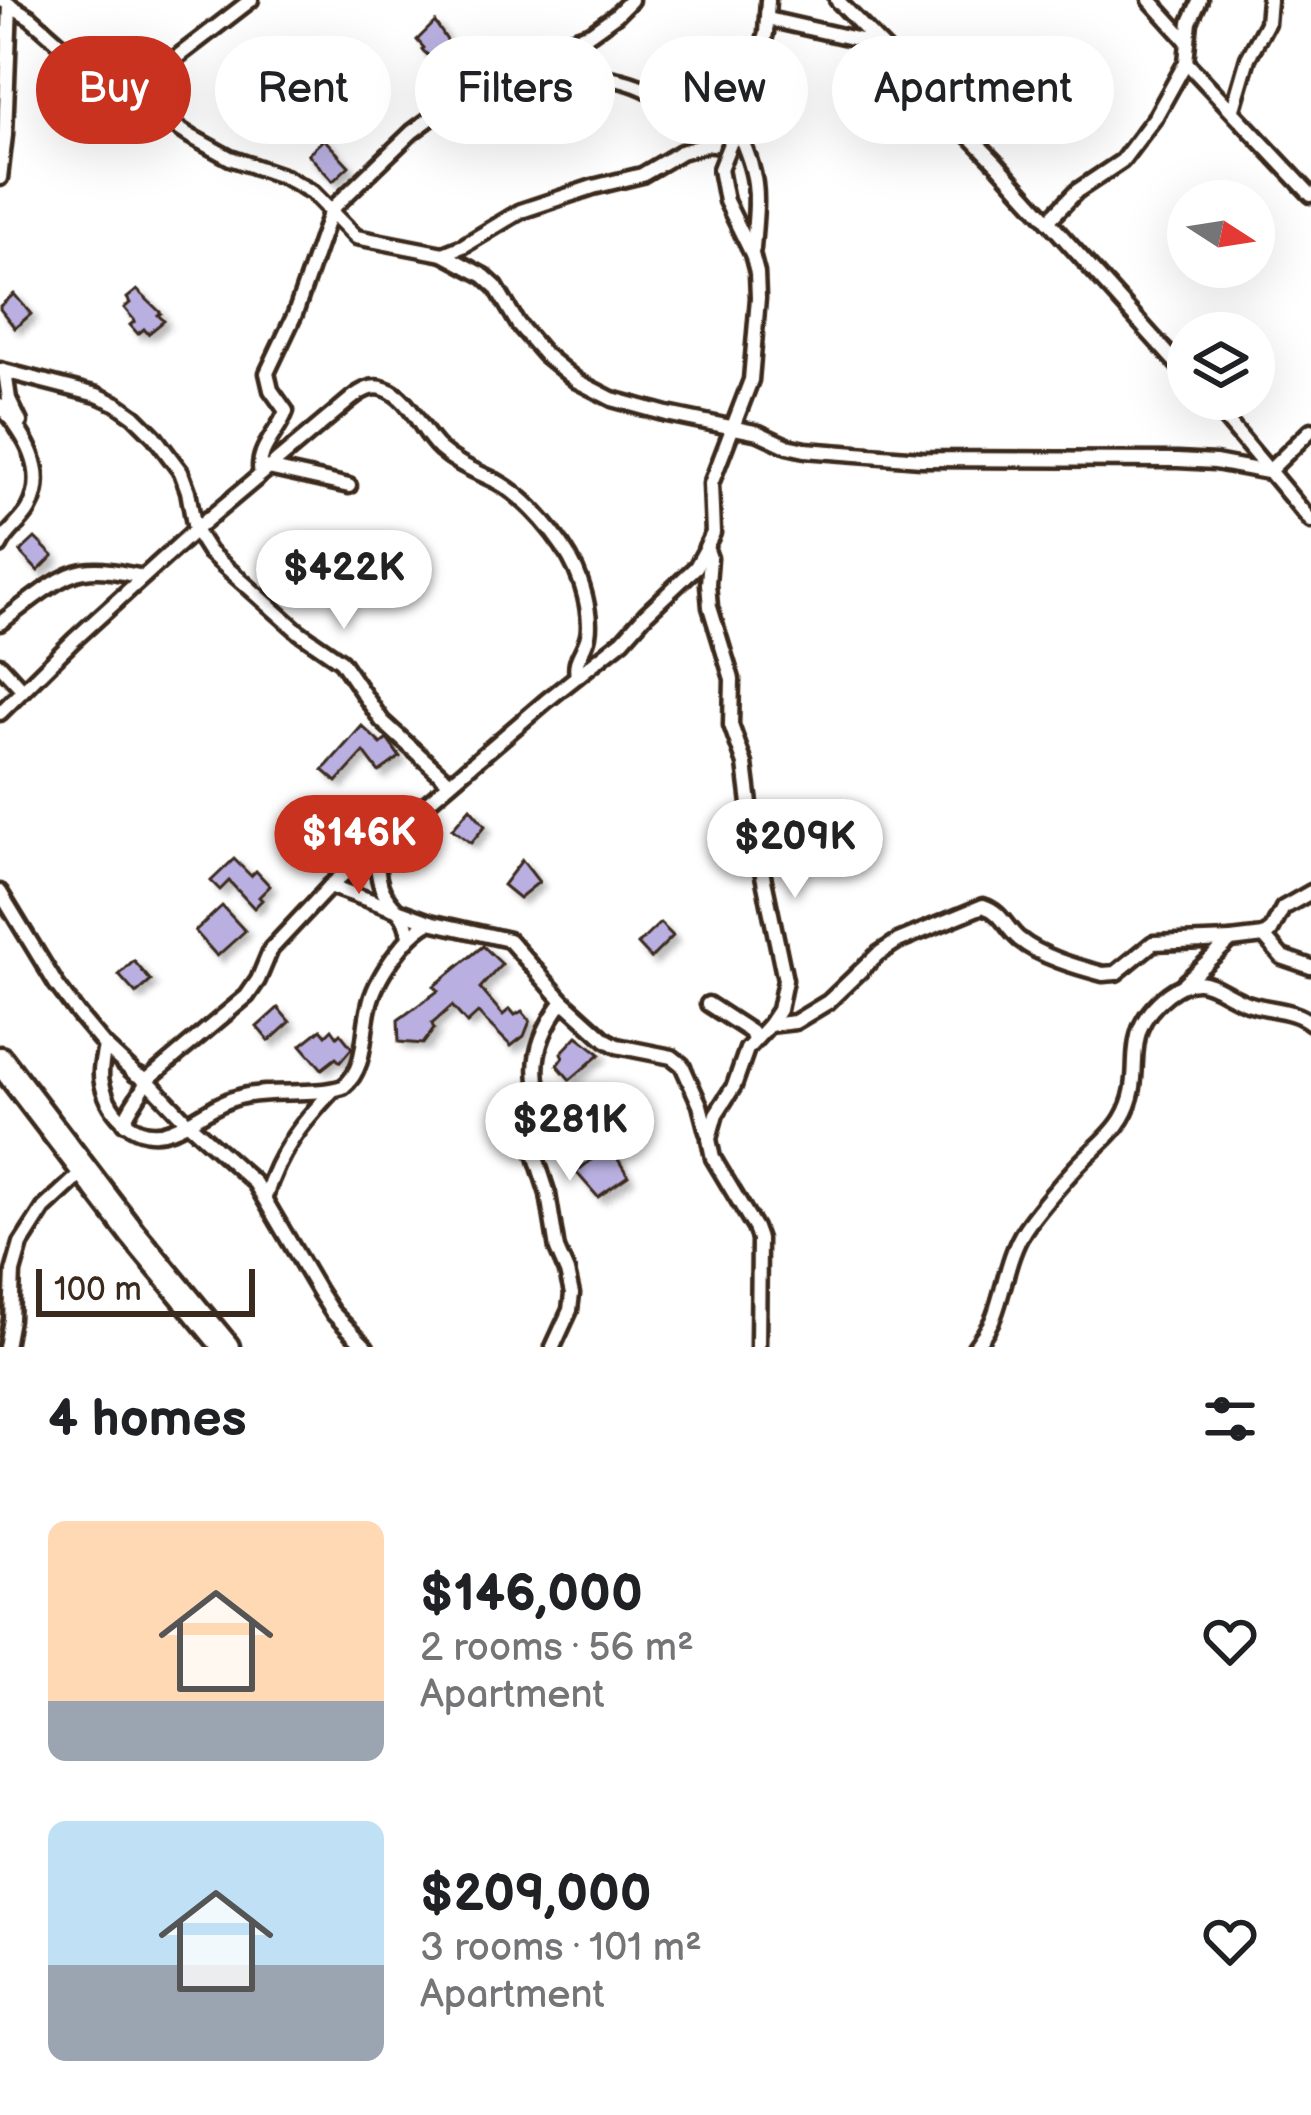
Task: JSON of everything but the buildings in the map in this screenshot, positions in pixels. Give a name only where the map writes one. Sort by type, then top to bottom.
[{"type":"highway","points":[[4,1073],[226,1347]]},
{"type":"street","points":[[191,46],[250,0]]},
{"type":"street","points":[[582,36],[631,0]]},
{"type":"street","points":[[764,36],[768,0]]},
{"type":"street","points":[[837,0],[871,36]]},
{"type":"street","points":[[1150,0],[1187,41]]},
{"type":"street","points":[[1048,221],[1077,191],[1122,160],[1156,116],[1186,62],[1190,22],[1200,0]]},
{"type":"street","points":[[1233,110],[1247,58],[1267,22],[1269,0]]},
{"type":"street","points":[[6,2],[51,36]]},
{"type":"street","points":[[0,178],[6,2]]},
{"type":"street","points":[[768,19],[843,36]]},
{"type":"street","points":[[1186,62],[1311,195]]},
{"type":"street","points":[[349,486],[258,466],[266,441],[286,411],[271,390],[267,373],[295,314],[331,210],[415,130]]},
{"type":"street","points":[[191,137],[230,158],[298,184],[356,237],[443,254],[484,276],[544,354],[577,381],[612,399],[766,435],[805,450],[921,459],[1215,461],[1268,472]]},
{"type":"street","points":[[443,254],[521,211],[642,175],[681,152],[710,144],[725,153]]},
{"type":"street","points":[[124,1123],[147,1080],[247,996],[284,932],[330,886],[623,640],[697,567],[713,533],[711,484],[751,380],[755,347],[758,273],[722,187],[720,169],[730,144]]},
{"type":"street","points":[[744,144],[758,188],[752,254]]},
{"type":"street","points":[[974,144],[1167,353]]},
{"type":"street","points":[[0,546],[33,500],[36,472],[3,371],[117,404],[154,436],[181,472],[195,530],[209,552],[299,632],[341,661],[382,721],[450,782]]},
{"type":"street","points":[[0,713],[195,530],[364,390],[376,387],[389,389],[429,438],[461,466],[510,490],[527,504],[564,550],[577,571],[588,622],[586,644],[576,660],[577,676]]},
{"type":"street","points":[[0,405],[28,442]]},
{"type":"street","points":[[1226,420],[1311,521]]},
{"type":"street","points":[[1268,472],[1311,430]]},
{"type":"street","points":[[706,548],[710,608],[732,679],[731,725],[745,764],[753,828],[783,964],[784,992],[770,1025],[746,1049],[709,1139]]},
{"type":"street","points":[[0,623],[76,572],[143,577]]},
{"type":"street","points":[[0,665],[23,690]]},
{"type":"street","points":[[375,849],[381,887],[402,913],[409,937]]},
{"type":"street","points":[[330,886],[430,922],[509,940],[606,1040],[672,1057],[682,1065],[700,1105],[713,1158],[758,1239],[758,1347]]},
{"type":"street","points":[[0,892],[56,984],[105,1046],[147,1080],[265,1197],[332,1312],[366,1347]]},
{"type":"street","points":[[770,1025],[795,1022],[828,1002],[898,941],[983,906],[1001,916],[1031,946],[1103,974],[1116,973],[1153,943],[1264,936],[1289,902],[1311,892]]},
{"type":"street","points":[[105,1046],[102,1082],[115,1111],[134,1130],[172,1130],[237,1097],[343,1087],[360,1064],[373,993],[409,937],[430,922]]},
{"type":"street","points":[[1264,936],[1282,957],[1311,968]]},
{"type":"street","points":[[975,1347],[995,1314],[1024,1231],[1124,1115],[1143,1018],[1231,940]]},
{"type":"street","points":[[1184,983],[1216,986],[1250,1004],[1297,1013],[1311,1023]]},
{"type":"street","points":[[554,1347],[572,1294],[534,1150],[548,1114],[538,1084],[540,1043],[563,1000]]},
{"type":"street","points":[[708,1004],[751,1032],[754,1040]]},
{"type":"street","points":[[265,1197],[287,1144],[333,1090]]},
{"type":"street","points":[[6,1347],[13,1272],[21,1244],[44,1208],[84,1171]]}]
